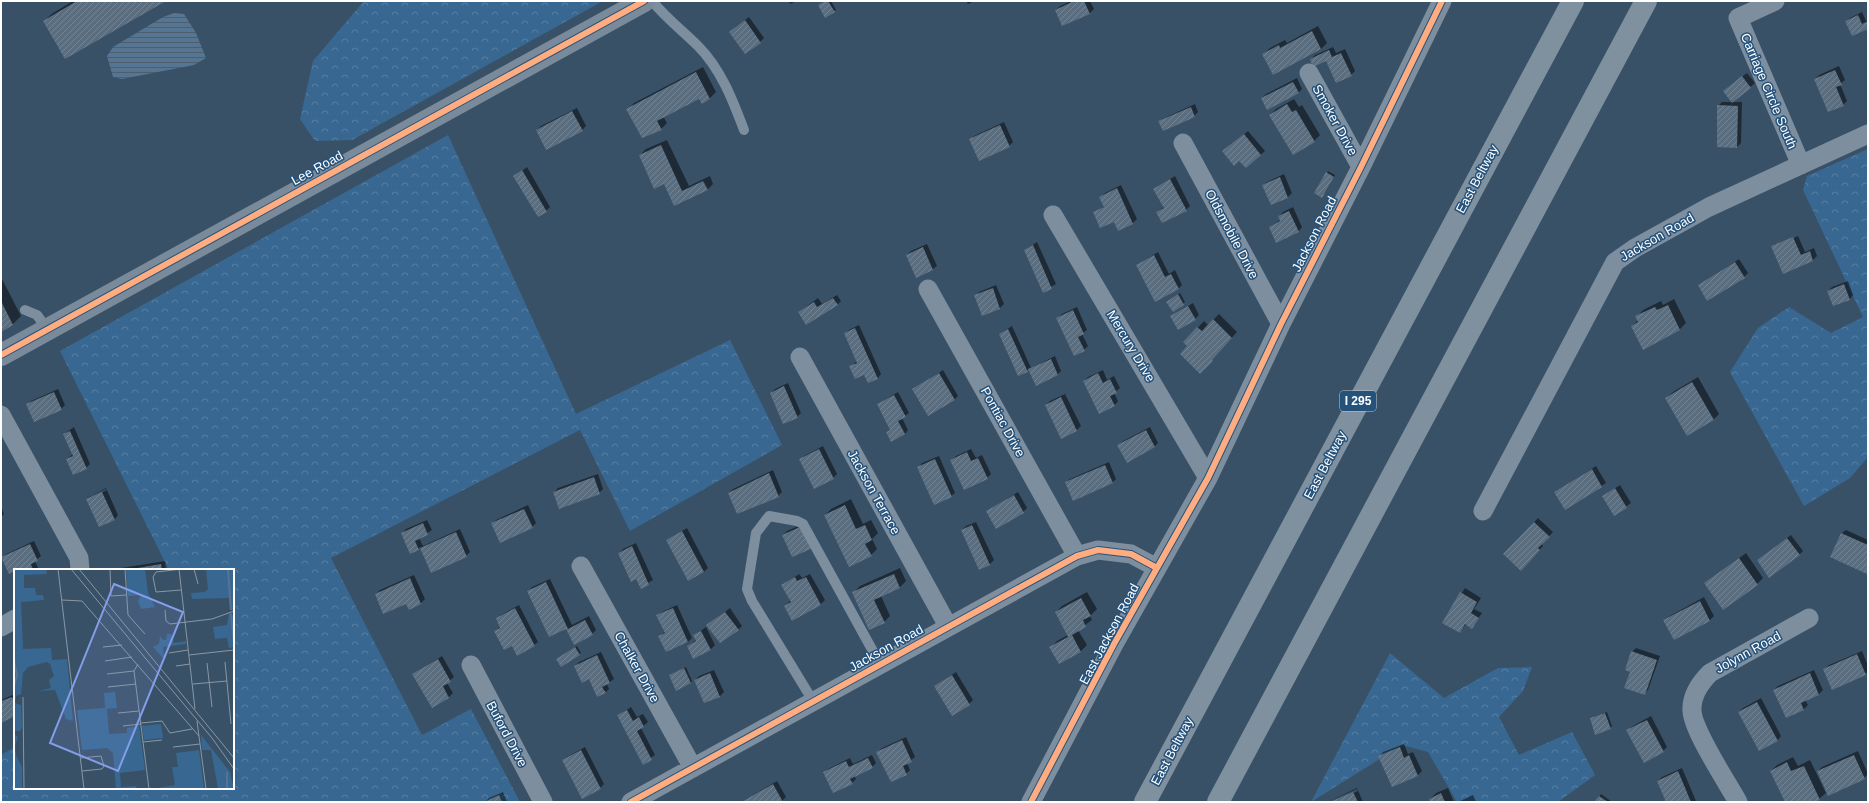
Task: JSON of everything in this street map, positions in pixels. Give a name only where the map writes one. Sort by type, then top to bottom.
[{"type":"highway","name":"East Beltway","points":[[1145,802],[1573,1]]},
{"type":"highway","points":[[1218,802],[1646,1]]},
{"type":"street","name":"Lee Road","points":[[1,355],[644,1]]},
{"type":"street","name":"Jackson Road","points":[[1208,478],[1280,324],[1442,1]]},
{"type":"street","name":"Carriage Circle South","points":[[1774,1],[1738,18],[1801,165]]},
{"type":"street","name":"Smoker Drive","points":[[1309,73],[1360,167]]},
{"type":"street","name":"Jackson Road","points":[[1483,512],[1615,262],[1635,248],[1709,207],[1868,134]]},
{"type":"street","name":"Oldsmobile Drive","points":[[1183,143],[1280,324]]},
{"type":"street","name":"Mercury Drive","points":[[1053,215],[1208,478]]},
{"type":"street","name":"Pontiac Drive","points":[[928,288],[1077,556]]},
{"type":"street","name":"Jackson Terrace","points":[[800,357],[948,626]]},
{"type":"street","points":[[1,415],[79,558],[80,569]]},
{"type":"street","name":"East Jackson Road","points":[[1031,802],[1114,644],[1208,478]]},
{"type":"street","name":"Jackson Road","points":[[631,802],[1077,556],[1098,550],[1131,554],[1157,568]]},
{"type":"street","name":"Chalker Drive","points":[[581,566],[693,768]]},
{"type":"street","name":"Jolynn Road","points":[[1738,802],[1696,727],[1692,711],[1693,699],[1699,684],[1710,673],[1809,618]]},
{"type":"street","points":[[1,627],[14,620]]},
{"type":"street","name":"Buford Drive","points":[[471,665],[543,802]]},
{"type":"lane","points":[[652,1],[663,14],[699,46],[714,67],[731,95],[744,130]]},
{"type":"lane","points":[[25,310],[37,315],[47,329]]},
{"type":"lane","points":[[813,701],[752,601],[747,589],[756,533],[769,516],[803,524],[856,624],[880,664]]},
{"type":"green space","points":[[364,1],[603,1],[352,140],[315,141],[300,119],[313,61]]},
{"type":"green space","points":[[448,135],[576,414],[730,340],[782,445],[630,531],[580,430],[331,558],[422,735],[471,709],[520,802],[1,802],[1,755],[14,748],[14,789],[234,789],[234,569],[169,569],[60,351]]},
{"type":"green space","points":[[1868,149],[1868,457],[1850,478],[1804,506],[1730,372],[1758,328],[1789,307],[1831,333],[1863,317],[1803,190],[1807,176]]},
{"type":"green space","points":[[1390,653],[1444,698],[1498,668],[1532,667],[1523,691],[1499,717],[1519,755],[1572,732],[1595,775],[1558,802],[1457,802],[1428,752],[1402,745],[1311,802]]},
{"type":"shaded area","points":[[174,13],[184,14],[196,33],[206,58],[194,65],[122,79],[113,77],[107,56],[113,47],[163,17]]},
{"type":"building","points":[[77,1],[166,1],[65,59],[43,21]]},
{"type":"building","points":[[828,1],[835,12],[825,18],[818,5]]},
{"type":"building","points":[[1074,1],[1084,1],[1090,14],[1062,26],[1055,10]]},
{"type":"building","points":[[1858,15],[1862,24],[1868,21],[1868,29],[1852,36],[1845,21]]},
{"type":"building","points":[[745,20],[761,43],[745,54],[729,32]]},
{"type":"building","points":[[1312,31],[1321,49],[1273,75],[1262,54],[1279,45],[1280,48]]},
{"type":"building","points":[[1329,50],[1332,57],[1341,53],[1352,76],[1336,83],[1326,61],[1313,67],[1310,59]]},
{"type":"building","points":[[1835,70],[1842,85],[1836,87],[1844,106],[1828,112],[1814,79]]},
{"type":"building","points":[[696,72],[710,99],[702,104],[699,99],[657,121],[662,130],[642,138],[626,109]]},
{"type":"building","points":[[1742,76],[1751,88],[1732,103],[1723,91]]},
{"type":"building","points":[[1293,82],[1299,93],[1267,110],[1261,98]]},
{"type":"building","points":[[1287,104],[1292,112],[1296,110],[1315,142],[1293,155],[1269,115]]},
{"type":"building","points":[[1717,105],[1738,106],[1737,148],[1717,147]]},
{"type":"building","points":[[1191,107],[1195,117],[1163,131],[1158,121]]},
{"type":"building","points":[[572,111],[583,131],[546,150],[536,130]]},
{"type":"building","points":[[1000,125],[1010,147],[979,161],[969,139]]},
{"type":"building","points":[[1244,134],[1261,155],[1246,168],[1239,161],[1234,166],[1222,151]]},
{"type":"building","points":[[661,145],[682,191],[703,181],[708,190],[674,206],[664,184],[654,189],[639,155]]},
{"type":"building","points":[[522,170],[547,212],[538,217],[513,176]]},
{"type":"building","points":[[1326,172],[1334,177],[1322,198],[1314,193]]},
{"type":"building","points":[[1280,177],[1288,198],[1271,205],[1262,185]]},
{"type":"building","points":[[1170,179],[1187,211],[1162,223],[1156,212],[1164,208],[1153,189]]},
{"type":"building","points":[[1117,188],[1133,224],[1118,231],[1114,222],[1100,228],[1093,212],[1104,207],[1099,197]]},
{"type":"building","points":[[1289,211],[1299,232],[1276,243],[1269,227],[1280,221],[1278,216]]},
{"type":"building","points":[[1793,237],[1801,255],[1810,251],[1813,261],[1783,274],[1771,246]]},
{"type":"building","points":[[1033,245],[1052,289],[1043,293],[1024,250]]},
{"type":"building","points":[[923,247],[933,270],[916,278],[906,255]]},
{"type":"building","points":[[1154,255],[1165,277],[1171,274],[1179,289],[1155,302],[1136,265]]},
{"type":"building","points":[[1735,262],[1745,278],[1707,301],[1698,285]]},
{"type":"building","points":[[1844,284],[1850,300],[1833,306],[1827,291]]},
{"type":"building","points":[[993,288],[1000,309],[982,316],[974,295]]},
{"type":"building","points":[[1178,294],[1184,305],[1173,312],[1166,302]]},
{"type":"building","points":[[833,298],[838,305],[806,325],[798,312],[814,302],[817,307]]},
{"type":"building","points":[[1,301],[13,325],[1,332]]},
{"type":"building","points":[[1668,305],[1680,330],[1643,350],[1631,326],[1638,322],[1635,316],[1655,307],[1657,310]]},
{"type":"building","points":[[1188,306],[1196,320],[1178,330],[1170,316]]},
{"type":"building","points":[[1073,310],[1084,334],[1078,337],[1085,351],[1074,356],[1056,318]]},
{"type":"building","points":[[1213,319],[1232,338],[1200,374],[1180,354],[1187,346],[1183,342],[1197,327],[1202,331]]},
{"type":"building","points":[[855,328],[878,379],[868,383],[864,375],[855,379],[849,366],[857,363],[844,333]]},
{"type":"building","points":[[1008,329],[1028,372],[1018,376],[999,334]]},
{"type":"building","points":[[1051,359],[1058,375],[1036,386],[1028,369]]},
{"type":"building","points":[[939,373],[955,400],[928,416],[912,389]]},
{"type":"building","points":[[1098,373],[1103,383],[1110,379],[1117,393],[1110,396],[1115,406],[1099,414],[1083,381]]},
{"type":"building","points":[[1692,382],[1714,420],[1687,436],[1665,398]]},
{"type":"building","points":[[784,386],[798,418],[783,424],[770,393]]},
{"type":"building","points":[[54,392],[62,410],[34,422],[26,404]]},
{"type":"building","points":[[894,395],[906,417],[898,421],[905,434],[891,442],[886,432],[890,430],[877,404]]},
{"type":"building","points":[[1061,397],[1077,431],[1061,439],[1045,405]]},
{"type":"building","points":[[1146,430],[1155,447],[1127,463],[1117,445]]},
{"type":"building","points":[[70,431],[87,469],[73,475],[66,459],[73,456],[63,434]]},
{"type":"building","points":[[819,449],[834,479],[814,489],[799,459]]},
{"type":"building","points":[[967,452],[971,461],[978,458],[988,479],[964,490],[950,460]]},
{"type":"building","points":[[935,459],[952,497],[934,505],[917,467]]},
{"type":"building","points":[[1105,465],[1113,483],[1073,501],[1065,482]]},
{"type":"building","points":[[1592,469],[1602,487],[1565,510],[1554,492]]},
{"type":"building","points":[[769,473],[779,497],[737,514],[728,493]]},
{"type":"building","points":[[594,477],[600,494],[559,509],[553,492]]},
{"type":"building","points":[[1615,488],[1627,508],[1614,516],[1602,496]]},
{"type":"building","points":[[102,492],[115,520],[99,527],[86,499]]},
{"type":"building","points":[[1014,495],[1024,513],[996,529],[986,511]]},
{"type":"building","points":[[845,505],[856,529],[865,525],[872,540],[865,544],[872,556],[849,567],[824,515]]},
{"type":"building","points":[[524,509],[533,528],[500,543],[491,523]]},
{"type":"building","points":[[1534,522],[1550,537],[1538,548],[1540,550],[1521,571],[1503,554]]},
{"type":"building","points":[[423,523],[428,535],[415,541],[419,550],[410,554],[401,533]]},
{"type":"building","points":[[972,525],[990,565],[979,570],[961,530]]},
{"type":"building","points":[[800,527],[811,549],[792,557],[782,535]]},
{"type":"building","points":[[682,531],[704,572],[688,581],[666,540]]},
{"type":"building","points":[[456,532],[467,557],[431,573],[420,548]]},
{"type":"building","points":[[1841,533],[1868,545],[1867,574],[1830,557]]},
{"type":"building","points":[[1787,538],[1800,555],[1769,578],[1757,560]]},
{"type":"building","points":[[30,544],[38,561],[31,564],[33,569],[14,569],[14,574],[13,572],[9,574],[1,557]]},
{"type":"building","points":[[632,546],[649,585],[641,589],[636,579],[631,582],[618,553]]},
{"type":"building","points":[[1739,558],[1758,585],[1723,610],[1704,583]]},
{"type":"building","points":[[161,564],[162,569],[132,569]]},
{"type":"building","points":[[894,574],[900,588],[874,600],[885,623],[869,630],[852,592]]},
{"type":"building","points":[[795,577],[797,581],[806,577],[821,605],[792,621],[784,606],[791,602],[781,585]]},
{"type":"building","points":[[410,578],[421,604],[409,610],[406,604],[383,614],[375,594]]},
{"type":"building","points":[[546,582],[568,629],[585,620],[593,635],[574,645],[566,629],[549,637],[527,591]]},
{"type":"building","points":[[1460,592],[1477,602],[1471,613],[1479,618],[1472,629],[1465,624],[1460,633],[1442,623]]},
{"type":"building","points":[[1081,598],[1091,616],[1083,620],[1086,627],[1072,635],[1081,652],[1059,664],[1049,647],[1068,637],[1055,612]]},
{"type":"building","points":[[1700,601],[1710,621],[1674,640],[1663,620]]},
{"type":"building","points":[[515,608],[535,646],[517,656],[512,646],[504,650],[494,631],[500,628],[496,618]]},
{"type":"building","points":[[673,608],[688,642],[666,652],[658,636],[665,633],[656,615]]},
{"type":"building","points":[[725,612],[739,630],[720,643],[706,625]]},
{"type":"building","points":[[701,631],[711,650],[693,659],[687,646],[696,641],[693,635]]},
{"type":"building","points":[[575,647],[580,655],[561,667],[556,659]]},
{"type":"building","points":[[1631,651],[1657,660],[1645,695],[1624,688],[1630,672],[1625,670]]},
{"type":"building","points":[[1857,654],[1866,675],[1832,690],[1823,669]]},
{"type":"building","points":[[597,655],[610,683],[602,687],[606,693],[597,697],[589,679],[582,683],[574,666]]},
{"type":"building","points":[[438,659],[451,682],[443,686],[449,698],[432,708],[412,674]]},
{"type":"building","points":[[684,668],[691,683],[676,691],[669,675]]},
{"type":"building","points":[[710,673],[720,697],[704,703],[694,680]]},
{"type":"building","points":[[1810,673],[1819,695],[1801,703],[1804,710],[1786,718],[1773,690]]},
{"type":"building","points":[[952,675],[970,705],[952,716],[934,686]]},
{"type":"building","points":[[12,697],[14,702],[14,716],[1,723],[1,701]]},
{"type":"building","points":[[1757,702],[1778,741],[1759,751],[1738,712]]},
{"type":"building","points":[[627,710],[633,721],[639,717],[644,727],[637,731],[652,760],[643,765],[617,715]]},
{"type":"building","points":[[1605,713],[1611,729],[1595,735],[1590,718]]},
{"type":"building","points":[[1647,720],[1664,752],[1644,763],[1626,730]]},
{"type":"building","points":[[902,740],[912,762],[903,766],[907,775],[891,782],[876,752]]},
{"type":"building","points":[[1400,747],[1404,758],[1409,755],[1418,776],[1392,787],[1378,756]]},
{"type":"building","points":[[581,750],[601,789],[582,799],[562,760]]},
{"type":"building","points":[[1854,755],[1865,779],[1828,796],[1817,771]]},
{"type":"building","points":[[868,758],[873,768],[850,779],[853,784],[833,793],[823,772],[846,761],[849,767]]},
{"type":"building","points":[[1787,762],[1791,771],[1804,766],[1820,800],[1816,802],[1785,802],[1770,771]]},
{"type":"building","points":[[1678,771],[1691,802],[1666,802],[1657,781]]},
{"type":"building","points":[[773,784],[783,802],[741,802]]},
{"type":"building","points":[[1353,792],[1358,802],[1330,802]]},
{"type":"building","points":[[1441,793],[1445,802],[1430,802],[1429,799]]},
{"type":"building","points":[[499,795],[502,802],[484,802]]},
{"type":"building","points":[[1599,796],[1608,802],[1594,802]]},
{"type":"cycle path","points":[[1,355],[644,1]]},
{"type":"cycle path","points":[[1031,802],[1114,644],[1208,478],[1281,324],[1361,167],[1442,1]]},
{"type":"cycle path","points":[[631,802],[1077,556],[1098,550],[1131,554],[1157,568]]}]
